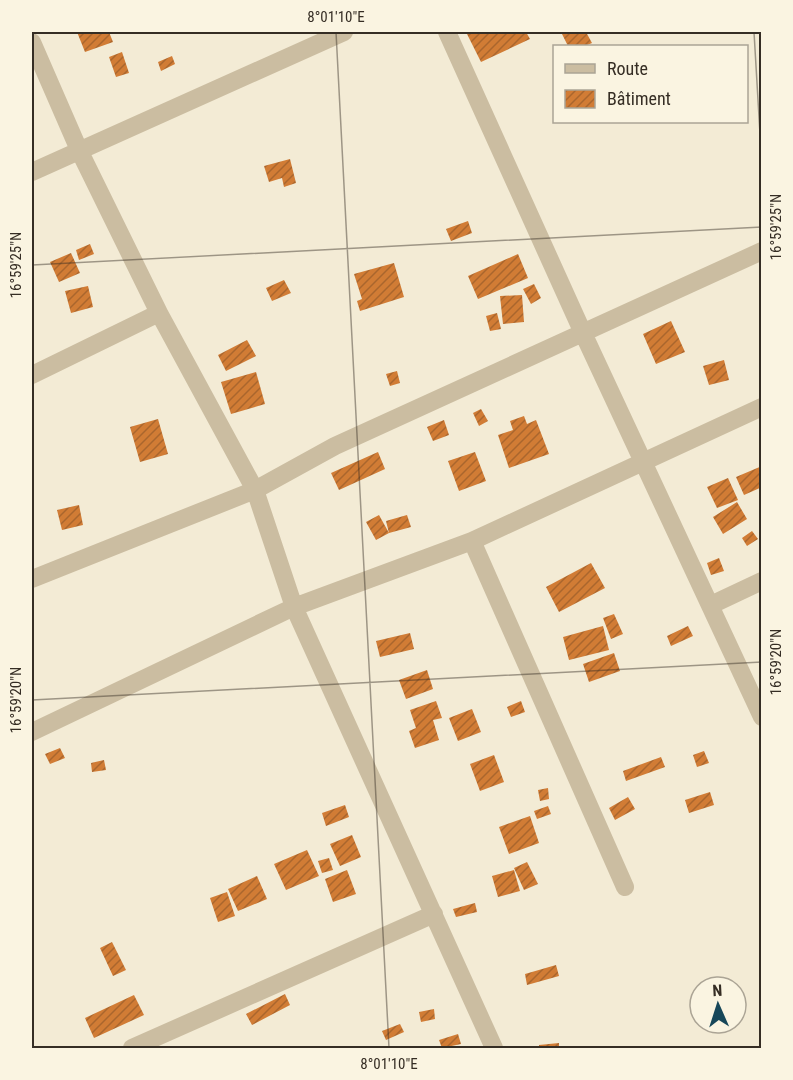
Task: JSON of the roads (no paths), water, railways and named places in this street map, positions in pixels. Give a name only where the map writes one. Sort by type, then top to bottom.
[{"type":"street","points":[[32,172],[344,32]]},
{"type":"street","points":[[447,32],[583,333],[762,717]]},
{"type":"street","points":[[32,42],[79,150],[159,313],[255,490],[294,607],[494,1048]]},
{"type":"street","points":[[32,579],[255,490],[336,447],[762,251]]},
{"type":"street","points":[[32,375],[159,313]]},
{"type":"street","points":[[32,732],[294,607],[472,541],[762,406]]},
{"type":"street","points":[[472,541],[625,887]]},
{"type":"street","points":[[711,605],[762,580]]},
{"type":"street","points":[[132,1048],[434,914]]}]
